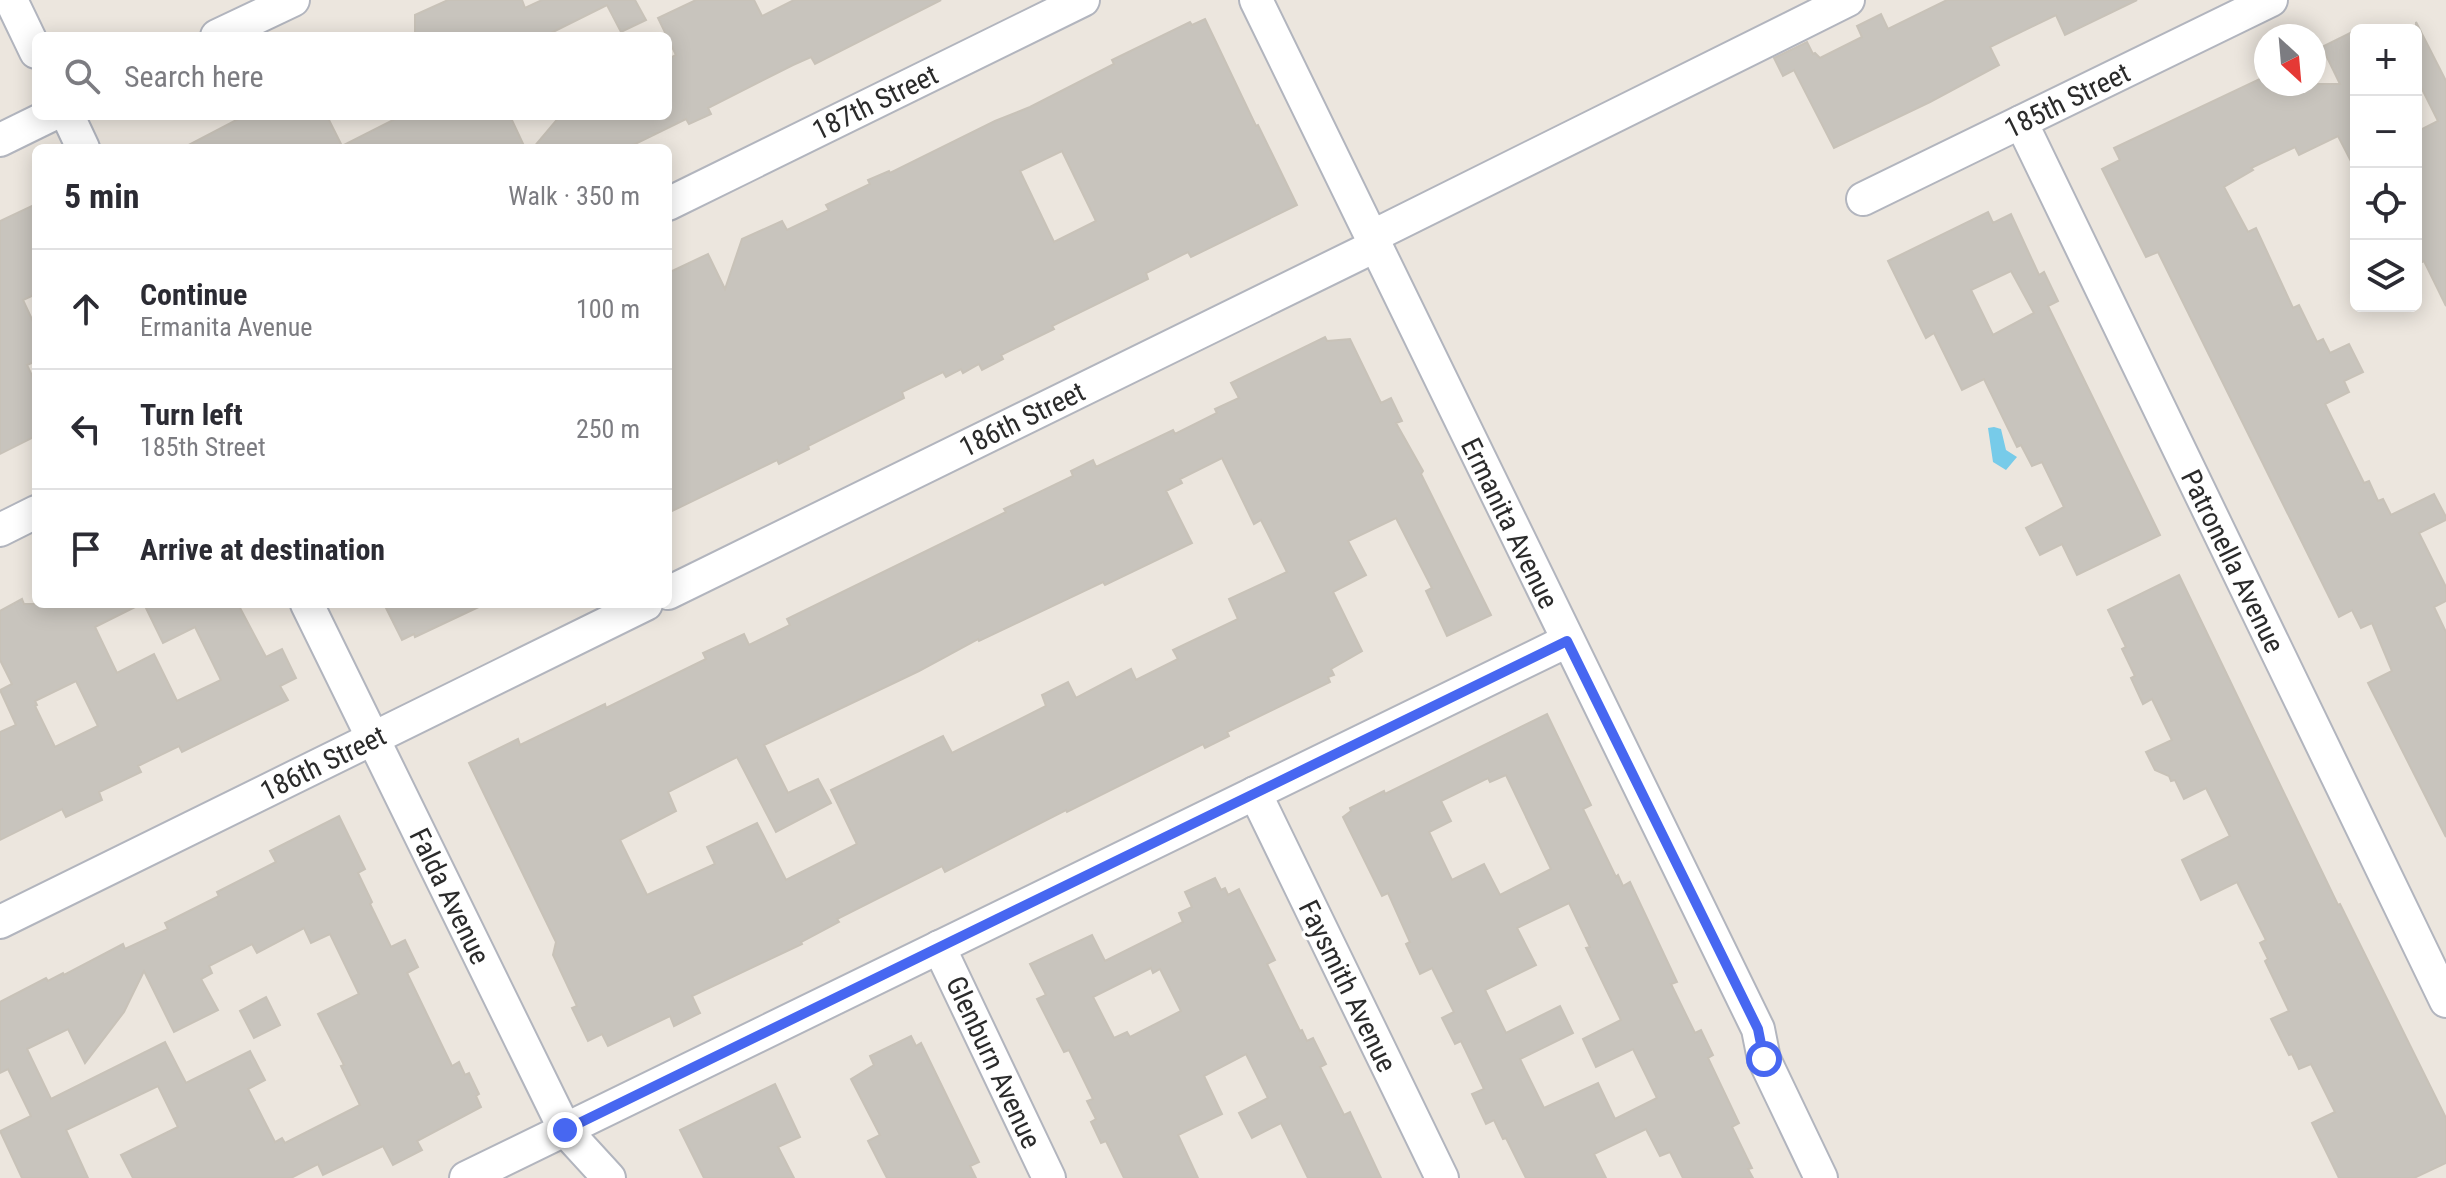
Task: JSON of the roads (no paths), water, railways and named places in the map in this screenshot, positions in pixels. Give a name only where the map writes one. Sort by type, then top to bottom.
[{"type":"street","points":[[11,0],[32,44]]},
{"type":"street","points":[[225,32],[293,0]]},
{"type":"street","name":"187th Street","points":[[672,202],[1083,0]]},
{"type":"street","name":"Ermanita Avenue","points":[[1256,0],[1758,1029],[1764,1059],[1821,1178]]},
{"type":"street","name":"186th Street","points":[[672,591],[1373,242],[1848,0]]},
{"type":"street","name":"185th Street","points":[[1863,199],[2271,0]]},
{"type":"street","points":[[0,140],[41,120]]},
{"type":"street","points":[[70,120],[81,144]]},
{"type":"street","name":"Patronella Avenue","points":[[2021,122],[2446,1001]]},
{"type":"street","points":[[0,530],[32,514]]},
{"type":"street","name":"Falda Avenue","points":[[309,608],[565,1130],[609,1178]]},
{"type":"street","name":"186th Street","points":[[0,922],[638,608]]},
{"type":"street","points":[[466,1178],[1567,641]]},
{"type":"street","name":"Faysmith Avenue","points":[[1255,793],[1442,1178]]},
{"type":"street","name":"Glenburn Avenue","points":[[939,947],[1049,1178]]},
{"type":"water","points":[[1988,428],[2001,429],[2006,450],[2017,457],[2006,470],[1993,462]]}]
